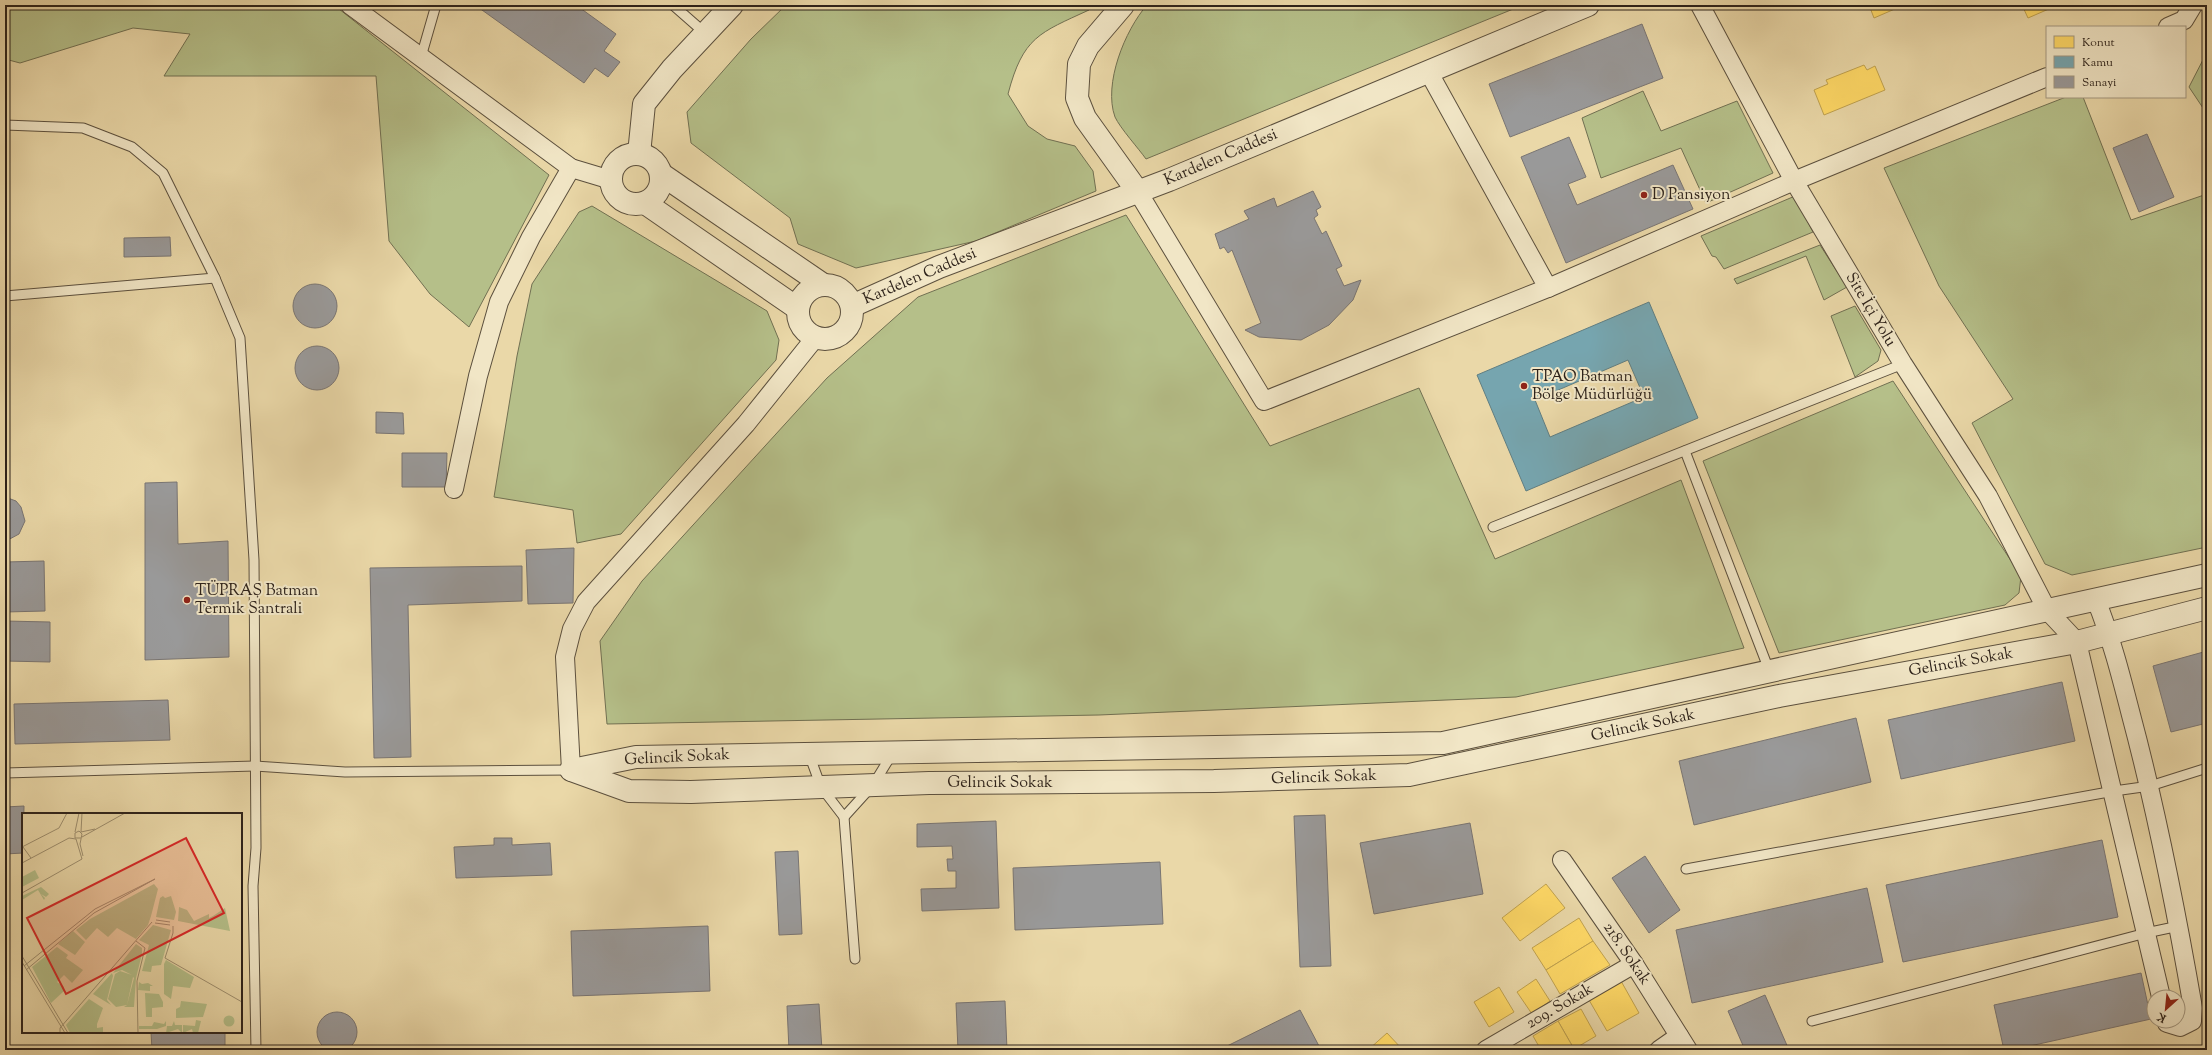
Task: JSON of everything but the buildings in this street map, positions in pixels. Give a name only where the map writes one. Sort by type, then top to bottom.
[{"type":"street","points":[[350,5],[571,168],[611,180]]},
{"type":"street","points":[[638,154],[644,104],[672,69],[732,5]]},
{"type":"street","points":[[1123,5],[1088,46],[1079,64],[1077,98],[1085,118],[1138,192],[1264,401],[1548,288],[1794,181],[2046,77]]},
{"type":"street","name":"Kardelen Caddesi","points":[[852,306],[939,267],[1138,192],[1588,5]]},
{"type":"street","name":"Site İçi Yolu","points":[[1700,5],[1794,181],[1903,364],[1988,496],[2047,610],[2077,642]]},
{"type":"street","points":[[2170,26],[2184,20],[2193,5]]},
{"type":"street","points":[[1428,71],[1548,288]]},
{"type":"street","points":[[661,174],[660,188],[651,200],[645,203],[629,204],[622,200],[612,188],[612,172],[622,158],[638,154],[653,160],[661,174],[822,284],[838,287],[849,299],[852,306],[850,322],[846,329],[832,338],[815,338],[807,333],[801,326],[797,308],[805,292],[822,284]]},
{"type":"street","points":[[454,488],[478,376],[499,302],[531,238],[571,168]]},
{"type":"street","points":[[645,203],[797,308]]},
{"type":"street","points":[[571,770],[565,657],[572,629],[586,602],[746,424],[815,338]]},
{"type":"street","name":"Gelincik Sokak","points":[[571,770],[636,757],[893,751],[1443,743],[1769,670],[2207,575]]},
{"type":"street","points":[[2096,600],[2109,634],[2150,786],[2180,926],[2193,1008],[2192,1021],[2186,1024]]},
{"type":"street","name":"Gelincik Sokak","points":[[571,770],[629,791],[691,792],[872,785],[1214,781],[1409,775],[1787,695],[2077,642],[2207,608]]},
{"type":"street","points":[[2077,642],[2114,791],[2159,989]]},
{"type":"street","points":[[1394,744],[1409,775]]},
{"type":"street","name":"218. Sokak","points":[[1562,860],[1634,964],[1683,1043]]},
{"type":"street","name":"209. Sokak","points":[[1486,1050],[1634,964]]},
{"type":"street","points":[[1659,1050],[1683,1043]]},
{"type":"lane","points":[[421,57],[436,5]]},
{"type":"lane","points":[[673,5],[706,34]]},
{"type":"lane","points":[[5,125],[82,128],[132,147],[163,173],[215,278],[240,338],[254,560],[256,848],[252,886],[256,1050]]},
{"type":"lane","points":[[5,296],[215,278]]},
{"type":"lane","points":[[1493,527],[1903,364]]},
{"type":"lane","points":[[1685,451],[1769,670]]},
{"type":"lane","points":[[844,817],[872,785],[893,751]]},
{"type":"lane","points":[[808,753],[821,787],[844,817],[855,959]]},
{"type":"lane","points":[[5,773],[255,766],[345,772],[571,770]]},
{"type":"lane","points":[[1686,869],[2114,791],[2150,786],[2207,768]]},
{"type":"lane","points":[[1812,1021],[2146,933],[2180,926]]},
{"type":"green space","points":[[5,5],[334,5],[549,175],[469,327],[430,294],[389,241],[376,76],[164,76],[190,34],[133,28],[20,63],[5,59]]},
{"type":"green space","points":[[786,5],[1094,5],[1089,10],[1057,25],[1035,39],[1027,48],[1020,60],[1008,94],[1028,126],[1047,139],[1075,146],[1093,171],[1096,191],[976,241],[856,268],[798,244],[790,218],[691,143],[687,112],[751,39]]},
{"type":"green space","points":[[1147,5],[1523,5],[1146,159],[1117,122],[1112,104],[1112,89],[1118,58],[1124,43],[1131,28]]},
{"type":"green space","points":[[2207,52],[2207,114],[2189,87]]},
{"type":"green space","points":[[1643,91],[1661,131],[1737,101],[1773,173],[1706,203],[1681,148],[1601,178],[1582,118]]},
{"type":"green space","points":[[2063,98],[2083,98],[2131,220],[2207,194],[2207,547],[2072,575],[2045,564],[1972,423],[2013,399],[1939,286],[1884,168]]},
{"type":"green space","points":[[1795,196],[1813,232],[1724,269],[1716,257],[1712,256],[1701,236]]},
{"type":"green space","points":[[592,206],[767,311],[779,340],[776,360],[621,534],[577,543],[573,510],[494,497],[517,356],[532,284],[579,212]]},
{"type":"green space","points":[[1126,215],[1270,446],[1419,388],[1495,559],[1681,480],[1744,648],[1516,697],[1099,715],[607,724],[600,641],[642,581],[827,378],[918,297]]},
{"type":"green space","points":[[1820,245],[1847,287],[1824,300],[1806,256],[1737,284],[1734,279]]},
{"type":"green space","points":[[1855,306],[1881,350],[1878,361],[1855,377],[1831,316]]},
{"type":"green space","points":[[1893,381],[2021,576],[2019,593],[2005,605],[1779,653],[1703,461]]},
{"type":"place","name":"D Pansiyon","points":[[1644,195]]},
{"type":"place","name":"TPAO Batman Bölge Müdürlüğü","points":[[1524,386]]},
{"type":"place","name":"TÜPRAŞ Batman Termik Santrali","points":[[187,600]]}]
